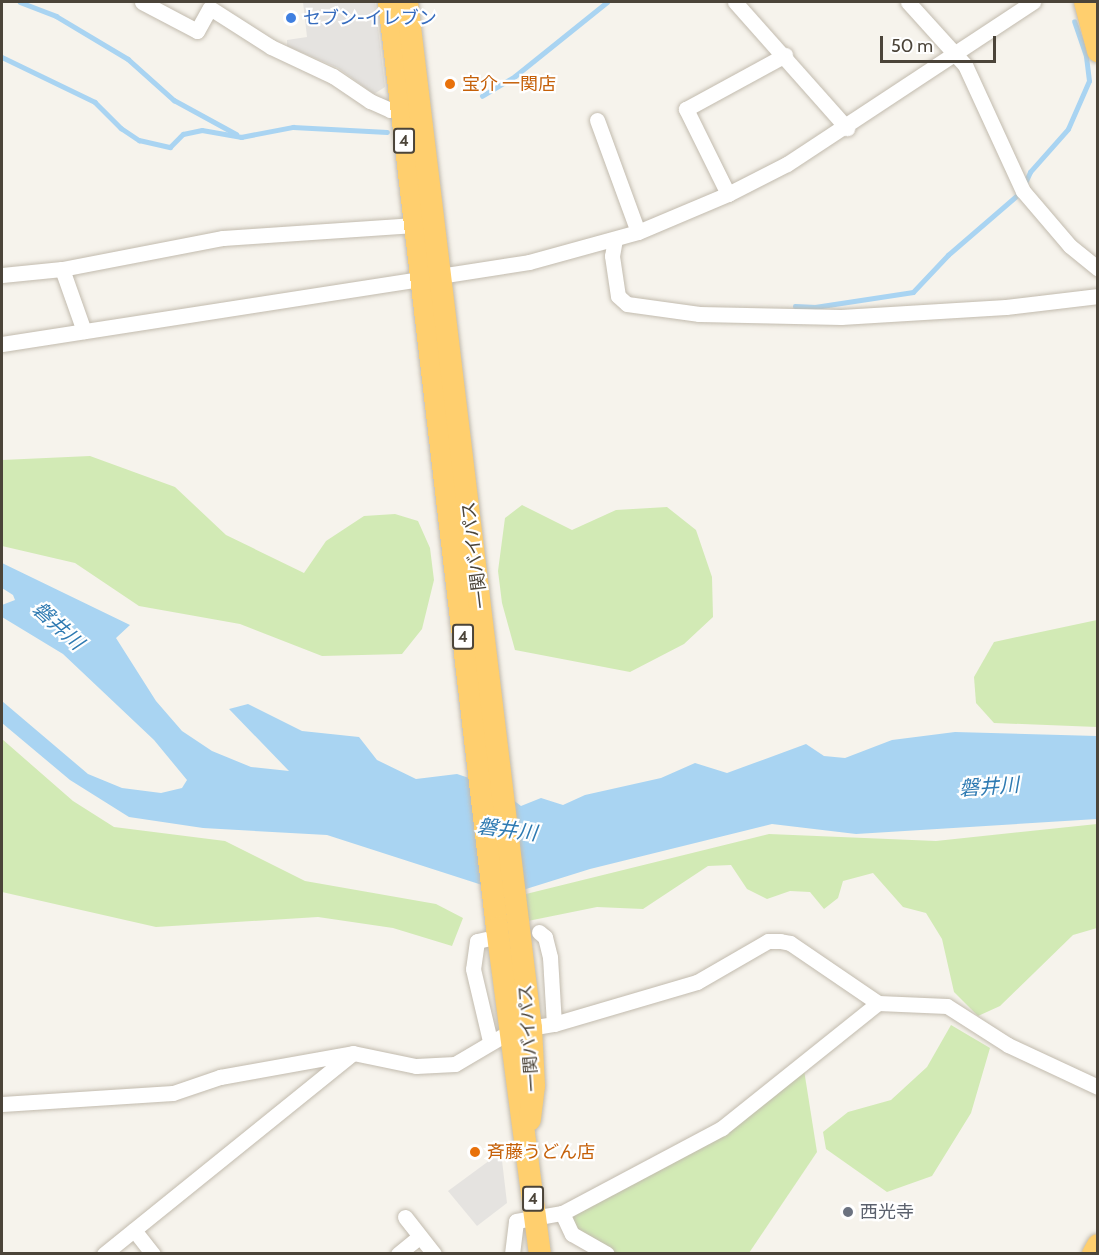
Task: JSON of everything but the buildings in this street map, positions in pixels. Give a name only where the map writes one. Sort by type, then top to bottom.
[{"type":"highway","name":"一関バイパス","points":[[389,2],[415,225],[432,277]]},
{"type":"highway","name":"一関バイパス","points":[[406,2],[430,219],[432,277],[521,1029],[525,1145],[540,1254]]},
{"type":"highway","points":[[1084,2],[1098,51]]},
{"type":"highway","points":[[1093,1254],[1098,1245]]},
{"type":"street","points":[[142,2],[196,31],[210,8],[271,47],[333,76],[370,101],[390,110],[400,110]]},
{"type":"street","points":[[735,2],[785,55],[846,128]]},
{"type":"street","points":[[908,2],[957,52],[1023,191],[1070,246],[1098,269]]},
{"type":"street","points":[[2,344],[529,262],[638,232],[728,194],[846,128],[1033,2]]},
{"type":"street","points":[[728,194],[686,109],[785,55]]},
{"type":"street","points":[[597,120],[638,232]]},
{"type":"street","points":[[2,275],[62,269],[223,238],[415,225]]},
{"type":"street","points":[[615,239],[612,256],[618,296],[627,304],[699,314],[842,317],[1006,307],[1098,296]]},
{"type":"street","points":[[62,269],[84,331]]},
{"type":"street","points":[[490,1041],[473,969],[477,941],[510,931],[545,937],[550,957],[554,1024]]},
{"type":"street","points":[[2,1104],[172,1093],[220,1077],[353,1053],[435,1067],[455,1064],[490,1041],[521,1029],[554,1024],[697,982],[768,941],[790,943],[878,1003],[947,1006],[1008,1046],[1098,1088]]},
{"type":"street","points":[[513,1254],[516,1221],[562,1213],[722,1128],[878,1003]]},
{"type":"street","points":[[104,1254],[353,1053]]},
{"type":"street","points":[[562,1213],[572,1234],[607,1254]]},
{"type":"street","points":[[405,1216],[434,1254]]},
{"type":"street","points":[[134,1230],[153,1254]]},
{"type":"street","points":[[398,1254],[420,1236]]},
{"type":"green space","points":[[90,456],[175,487],[226,535],[304,573],[326,541],[364,516],[395,514],[418,521],[430,548],[434,580],[422,629],[402,654],[322,656],[240,624],[139,606],[75,563],[2,546],[2,460]]},
{"type":"green space","points":[[522,505],[572,530],[616,510],[667,507],[696,530],[712,577],[713,617],[684,644],[630,672],[515,650],[502,603],[498,571],[505,518]]},
{"type":"green space","points":[[1097,620],[1097,727],[994,723],[976,703],[974,677],[994,642]]},
{"type":"green space","points":[[2,739],[73,801],[114,827],[225,841],[305,881],[436,904],[463,918],[452,946],[393,928],[318,917],[156,927],[2,892]]},
{"type":"green space","points":[[1097,824],[1097,928],[1073,935],[1000,1006],[978,1016],[954,992],[942,939],[926,913],[903,907],[873,873],[843,881],[838,898],[824,909],[810,892],[790,891],[767,899],[747,889],[731,865],[708,866],[643,909],[597,907],[518,923],[526,894],[769,834],[936,841]]},
{"type":"green space","points":[[951,1025],[990,1048],[971,1113],[932,1176],[887,1192],[826,1149],[823,1132],[848,1112],[891,1100],[927,1067]]},
{"type":"green space","points":[[804,1070],[817,1152],[749,1253],[616,1253],[578,1231],[570,1216]]},
{"type":"shaded area","points":[[303,2],[375,2],[385,87],[374,94],[338,68],[287,46],[287,40],[307,37]]},
{"type":"shaded area","points":[[501,1152],[507,1203],[477,1226],[448,1191]]},
{"type":"water","name":"磐井川","points":[[2,563],[130,625],[116,638],[156,701],[182,731],[212,751],[251,767],[289,771],[229,709],[248,704],[302,731],[359,737],[377,760],[416,779],[457,774],[496,787],[521,806],[541,798],[563,805],[585,795],[661,778],[695,763],[727,773],[806,744],[824,756],[845,758],[892,740],[955,732],[1097,736],[1097,819],[856,834],[772,824],[590,869],[510,894],[327,835],[203,828],[129,817],[70,780],[2,723],[2,701],[88,774],[122,788],[161,793],[182,788],[187,780],[154,740],[63,654],[2,617],[2,605],[15,600],[13,595],[2,588]]},
{"type":"waterway","points":[[20,2],[56,16],[128,59],[174,100],[236,134]]},
{"type":"waterway","points":[[482,96],[515,76],[607,2]]},
{"type":"waterway","points":[[1024,185],[1030,172],[1068,129],[1089,81],[1086,56],[1074,22]]},
{"type":"waterway","points":[[2,57],[95,102],[121,128],[139,140],[170,147],[183,134],[202,130],[241,137],[293,127],[387,132]]},
{"type":"waterway","points":[[795,306],[815,307],[913,292],[948,255],[1021,192]]},
{"type":"place","name":"セブン-イレブン","points":[[291,18]]},
{"type":"place","name":"宝介 一関店","points":[[450,84]]},
{"type":"place","name":"斉藤うどん店","points":[[475,1152]]},
{"type":"place","name":"西光寺","points":[[848,1212]]}]
